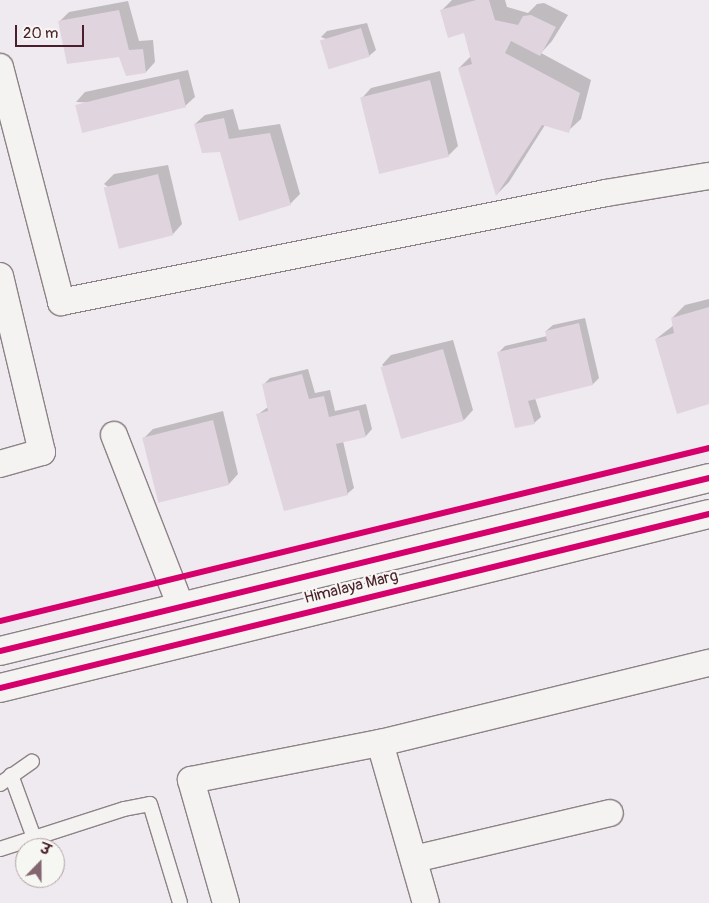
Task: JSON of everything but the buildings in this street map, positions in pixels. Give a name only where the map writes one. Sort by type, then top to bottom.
[{"type":"main road","name":"Himalaya Marg","points":[[0,651],[709,478]]},
{"type":"main road","name":"Himalaya Marg","points":[[1,688],[709,514]]},
{"type":"street","points":[[0,67],[62,302],[606,193],[709,176]]},
{"type":"street","points":[[0,276],[42,452],[0,464]]},
{"type":"street","points":[[114,435],[181,607]]},
{"type":"street","points":[[226,903],[191,780],[380,742],[709,663]]},
{"type":"street","points":[[380,742],[426,903]]},
{"type":"street","points":[[414,859],[610,813]]},
{"type":"lane","points":[[0,784],[32,762]]},
{"type":"lane","points":[[11,775],[34,838],[150,804],[180,903]]},
{"type":"lane","points":[[0,849],[15,844]]},
{"type":"cycle path","points":[[0,621],[709,448]]},
{"type":"cycle path","points":[[0,651],[709,478]]},
{"type":"cycle path","points":[[0,688],[709,514]]}]
